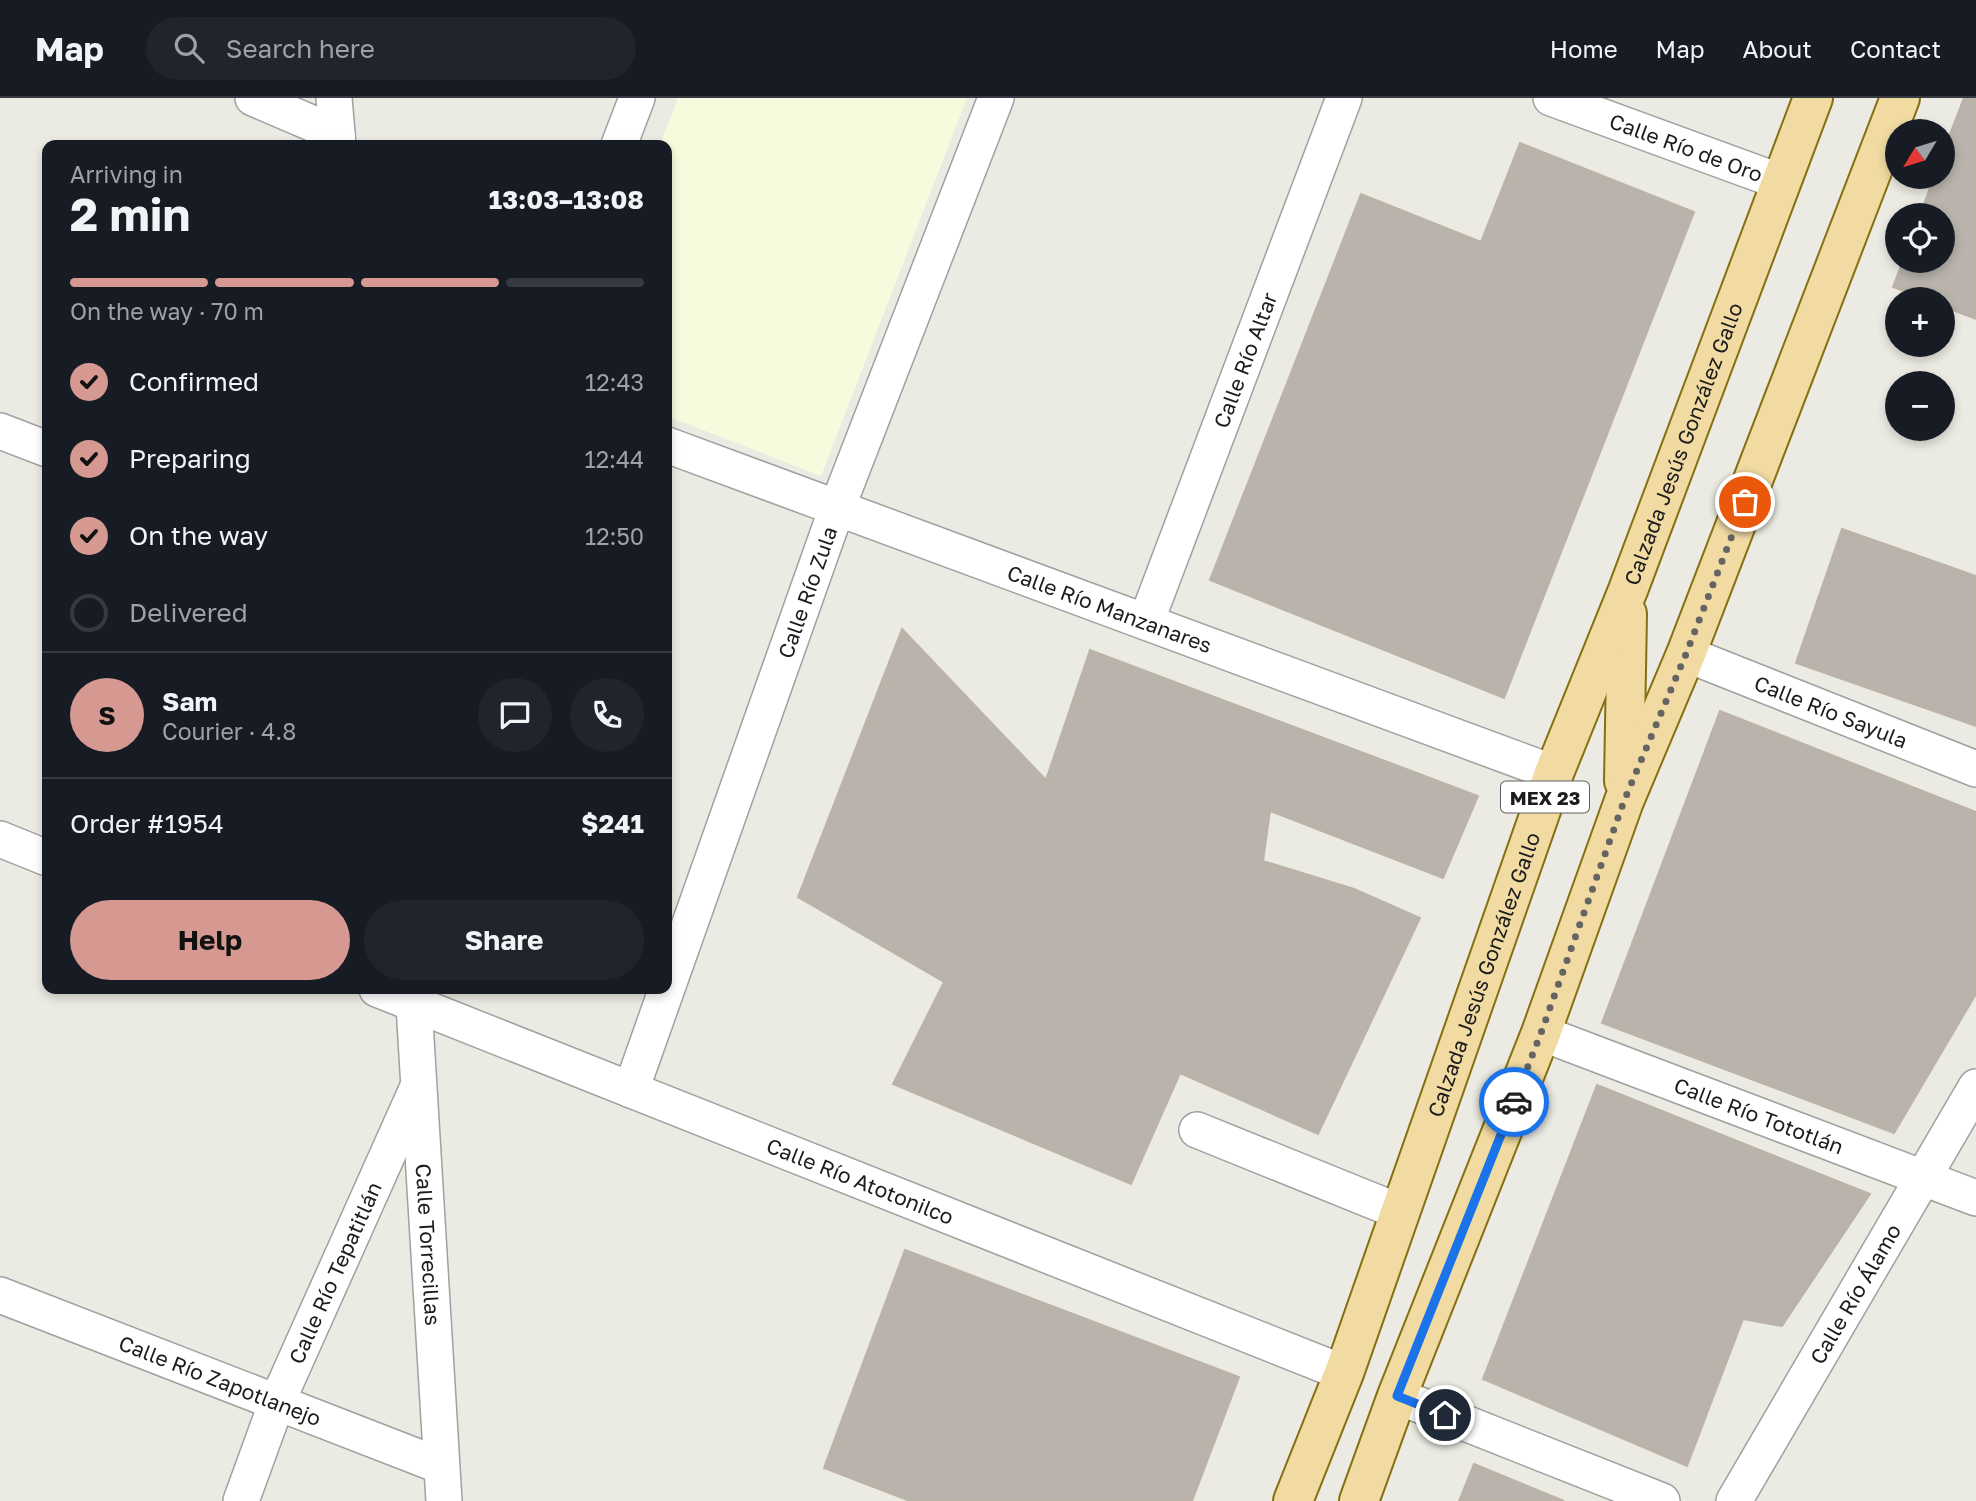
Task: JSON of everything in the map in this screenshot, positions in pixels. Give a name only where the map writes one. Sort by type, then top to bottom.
[{"type":"main road","name":"Calzada Jesús González Gallo","points":[[1293,1501],[1344,1373],[1554,773],[1628,590],[1813,98]]},
{"type":"main road","name":"MEX 23","points":[[1359,1501],[1397,1396],[1541,1033],[1624,801],[1686,654],[1900,98]]},
{"type":"main road","points":[[1624,801],[1628,590]]},
{"type":"street","points":[[253,98],[338,140]]},
{"type":"street","points":[[334,98],[338,140]]},
{"type":"street","points":[[621,140],[637,98]]},
{"type":"street","name":"Calle Río Zula","points":[[672,974],[837,508],[996,98]]},
{"type":"street","name":"Calle Río Altar","points":[[1146,622],[1344,98]]},
{"type":"street","name":"Calle Río de Oro","points":[[1550,98],[1781,182]]},
{"type":"street","points":[[0,431],[42,447]]},
{"type":"street","name":"Calle Río Manzanares","points":[[672,447],[1554,773]]},
{"type":"street","name":"Calle Río Sayula","points":[[1686,654],[1976,769]]},
{"type":"street","points":[[0,839],[42,856]]},
{"type":"street","name":"Calle Río Zula","points":[[631,1090],[665,994]]},
{"type":"street","name":"Calle Río Atotonilco","points":[[413,996],[631,1090],[1344,1373]]},
{"type":"street","name":"Calle Torrecillas","points":[[413,996],[444,1501]]},
{"type":"street","name":"Calle Río Tototlán","points":[[1541,1033],[1976,1198]]},
{"type":"street","name":"Calle Río Tepatitlán","points":[[241,1501],[277,1402],[419,1085]]},
{"type":"street","name":"Calle Río Álamo","points":[[1734,1501],[1976,1087]]},
{"type":"street","points":[[1197,1130],[1400,1212]]},
{"type":"street","name":"Calle Río Zapotlanejo","points":[[0,1295],[442,1466]]},
{"type":"street","points":[[1397,1396],[1662,1501]]},
{"type":"shaded area","points":[[678,98],[967,98],[821,476],[672,418],[672,140],[662,140]]},
{"type":"building","points":[[1964,98],[1976,98],[1976,319],[1955,311],[1955,287],[1893,287],[1898,273],[1955,273],[1955,203],[1924,203],[1930,189],[1955,189],[1955,121]]},
{"type":"building","points":[[1520,143],[1694,212],[1504,698],[1210,580],[1361,194],[1481,242]]},
{"type":"building","points":[[1842,529],[1976,576],[1976,726],[1796,663]]},
{"type":"building","points":[[902,629],[1046,780],[1090,650],[1478,796],[1443,878],[1270,811],[1263,861],[1354,889],[1420,918],[1318,1134],[1180,1073],[1131,1184],[893,1084],[944,982],[798,897]]},
{"type":"building","points":[[1720,711],[1976,812],[1976,994],[1894,1133],[1602,1023]]},
{"type":"building","points":[[1597,1085],[1870,1194],[1782,1326],[1743,1319],[1687,1466],[1483,1379]]},
{"type":"building","points":[[905,1250],[1239,1377],[1192,1501],[910,1501],[824,1468]]},
{"type":"building","points":[[1474,1464],[1564,1501],[1459,1501]]},
{"type":"way so far","points":[[1514,1102],[1624,801],[1686,654],[1745,502]]},
{"type":"route","points":[[1445,1415],[1397,1396],[1514,1102]]}]
